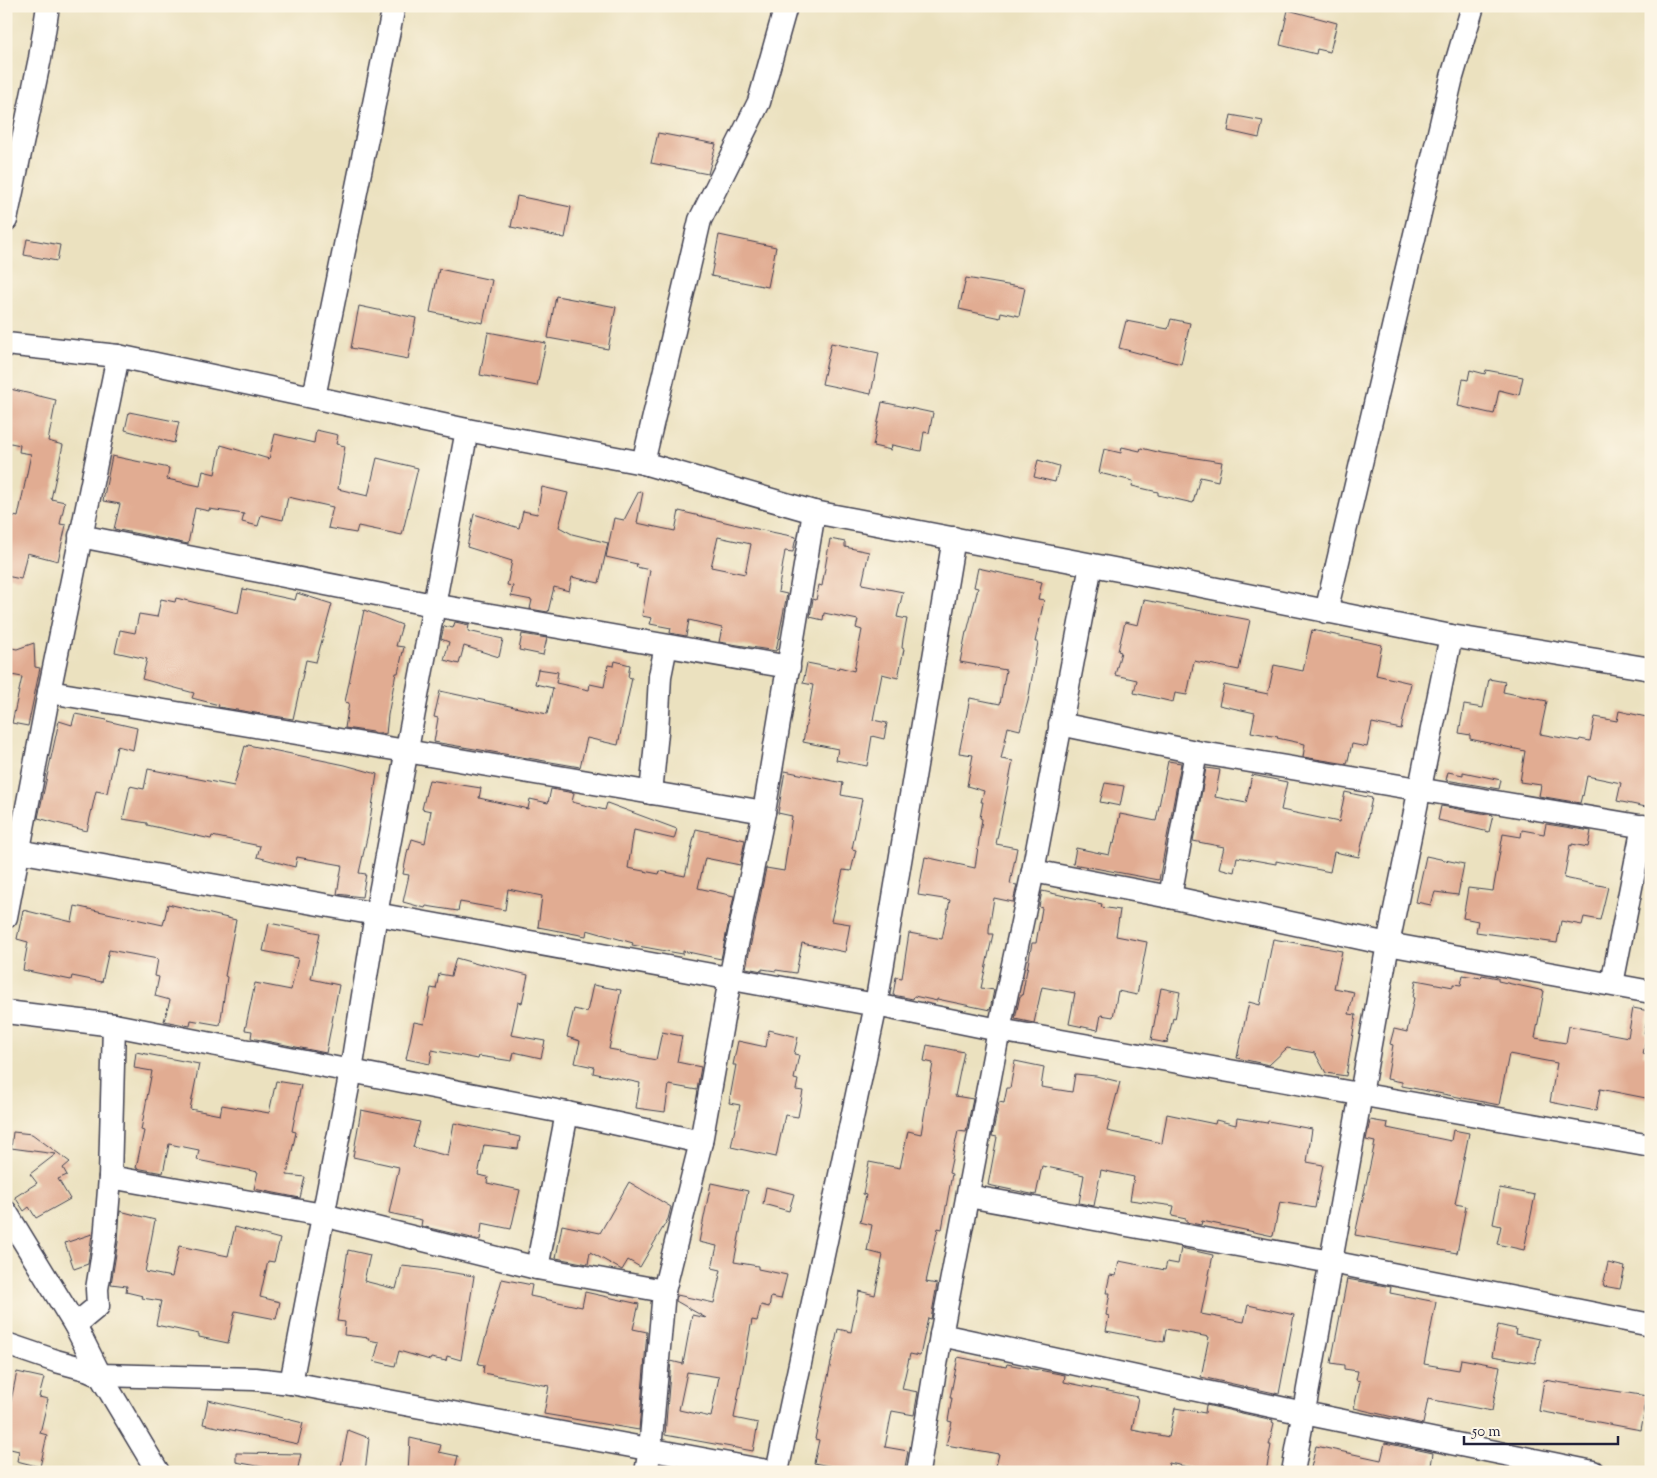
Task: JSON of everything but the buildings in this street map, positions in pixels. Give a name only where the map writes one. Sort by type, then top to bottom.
[{"type":"street","points":[[6,220],[40,58],[48,6]]},
{"type":"street","points":[[314,397],[394,6]]},
{"type":"street","points":[[643,463],[700,220],[759,102],[786,6]]},
{"type":"street","points":[[1326,612],[1452,77],[1473,6]]},
{"type":"street","points":[[6,344],[118,356],[467,430],[643,463],[814,512],[1182,582],[1451,636],[1651,669]]},
{"type":"street","points":[[6,917],[13,850],[49,692],[118,356]]},
{"type":"street","points":[[291,1383],[351,1071],[376,914],[467,430]]},
{"type":"street","points":[[646,1472],[650,1450],[664,1291],[701,1142],[730,979],[764,812],[814,512]]},
{"type":"street","points":[[80,536],[433,605],[789,667]]},
{"type":"street","points":[[777,1472],[876,1005],[954,538]]},
{"type":"street","points":[[918,1472],[941,1335],[999,1030],[1033,871],[1091,565]]},
{"type":"street","points":[[1293,1472],[1388,944],[1451,636]]},
{"type":"street","points":[[651,793],[660,676],[666,646]]},
{"type":"street","points":[[49,692],[764,812]]},
{"type":"street","points":[[1060,724],[1196,752],[1647,827],[1612,984]]},
{"type":"street","points":[[1170,897],[1196,752]]},
{"type":"street","points":[[13,850],[876,1005],[999,1030],[1651,1146]]},
{"type":"street","points":[[1033,871],[1170,897],[1388,944],[1651,992]]},
{"type":"street","points":[[6,1012],[114,1025],[567,1113],[701,1142]]},
{"type":"street","points":[[76,1325],[98,1306],[97,1289],[105,1240],[110,1177],[114,1025]]},
{"type":"street","points":[[537,1268],[567,1113]]},
{"type":"street","points":[[110,1177],[324,1215],[537,1268],[664,1291]]},
{"type":"street","points":[[968,1196],[1331,1262],[1651,1324]]},
{"type":"street","points":[[6,1212],[76,1325],[100,1375],[158,1472]]},
{"type":"street","points":[[941,1335],[1304,1413],[1593,1472]]},
{"type":"street","points":[[6,1344],[100,1375],[255,1379],[291,1383],[772,1472]]}]
